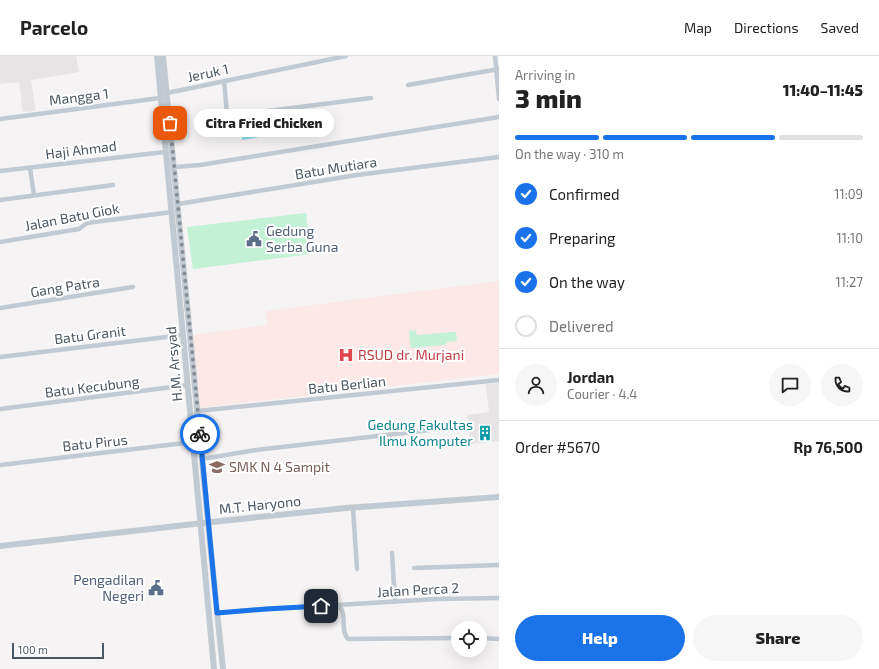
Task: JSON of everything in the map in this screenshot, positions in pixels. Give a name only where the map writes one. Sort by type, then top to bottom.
[{"type":"street","name":"H.M. Arsyad","points":[[157,56],[214,669]]},
{"type":"street","name":"H.M. Arsyad","points":[[164,56],[223,669]]},
{"type":"street","name":"Jeruk 1","points":[[167,93],[346,56]]},
{"type":"street","points":[[495,56],[498,69],[499,99]]},
{"type":"street","points":[[408,85],[498,69]]},
{"type":"street","points":[[224,81],[227,113],[229,116],[371,98]]},
{"type":"street","name":"Mangga 1","points":[[0,119],[160,98]]},
{"type":"street","points":[[175,167],[207,164],[499,117]]},
{"type":"street","name":"Haji Ahmad","points":[[0,171],[165,152]]},
{"type":"street","name":"Batu Mutiara","points":[[178,204],[364,174],[499,157]]},
{"type":"street","points":[[30,168],[34,195]]},
{"type":"street","points":[[0,200],[113,185]]},
{"type":"street","name":"Jalan Batu Giok","points":[[0,242],[79,229],[87,223],[172,212]]},
{"type":"street","name":"Gang Patra","points":[[0,308],[133,287]]},
{"type":"street","name":"Batu Granit","points":[[0,357],[183,335]]},
{"type":"street","name":"Batu Berlian","points":[[197,411],[499,380]]},
{"type":"street","name":"Batu Kecubung","points":[[0,409],[188,385]]},
{"type":"street","points":[[202,460],[261,450],[447,428]]},
{"type":"street","name":"Batu Pirus","points":[[0,465],[193,442]]},
{"type":"street","name":"M.T. Haryono","points":[[0,546],[208,522],[353,508],[499,497]]},
{"type":"street","points":[[353,508],[357,569]]},
{"type":"street","points":[[392,553],[394,602]]},
{"type":"street","points":[[414,568],[499,566]]},
{"type":"street","name":"Jalan Perca 2","points":[[217,613],[437,599],[499,598]]},
{"type":"street","points":[[337,605],[341,607],[343,611],[345,636],[348,639],[451,638]]},
{"type":"street","points":[[210,630],[218,629]]},
{"type":"street","points":[[487,638],[499,639]]},
{"type":"shaded area","points":[[0,56],[76,56],[79,72],[31,80],[36,111],[23,112],[19,82],[0,84]]},
{"type":"shaded area","name":"RSUD dr. Murjani","points":[[499,281],[499,374],[198,408],[192,335],[267,325],[266,311]]},
{"type":"shaded area","points":[[499,383],[499,441],[470,444],[467,415],[489,412],[486,384]]},
{"type":"green space","points":[[306,213],[311,254],[193,269],[187,227]]},
{"type":"green space","points":[[415,330],[417,335],[456,332],[457,341],[448,342],[445,345],[411,348],[409,331]]},
{"type":"water","points":[[269,114],[272,135],[242,140],[240,118]]},
{"type":"way so far","points":[[170,123],[200,434]]},
{"type":"place","name":"Citra Fried Chicken","points":[[170,123]]},
{"type":"place","name":"Gedung Serba Guna","points":[[254,239]]},
{"type":"place","name":"RSUD dr. Murjani","points":[[346,355]]},
{"type":"place","name":"Gedung Fakultas Ilmu Komputer","points":[[485,433]]},
{"type":"place","name":"SMK N 4 Sampit","points":[[217,467]]},
{"type":"place","name":"Pengadilan Negeri","points":[[156,588]]},
{"type":"route","points":[[200,434],[217,613],[321,606]]}]
